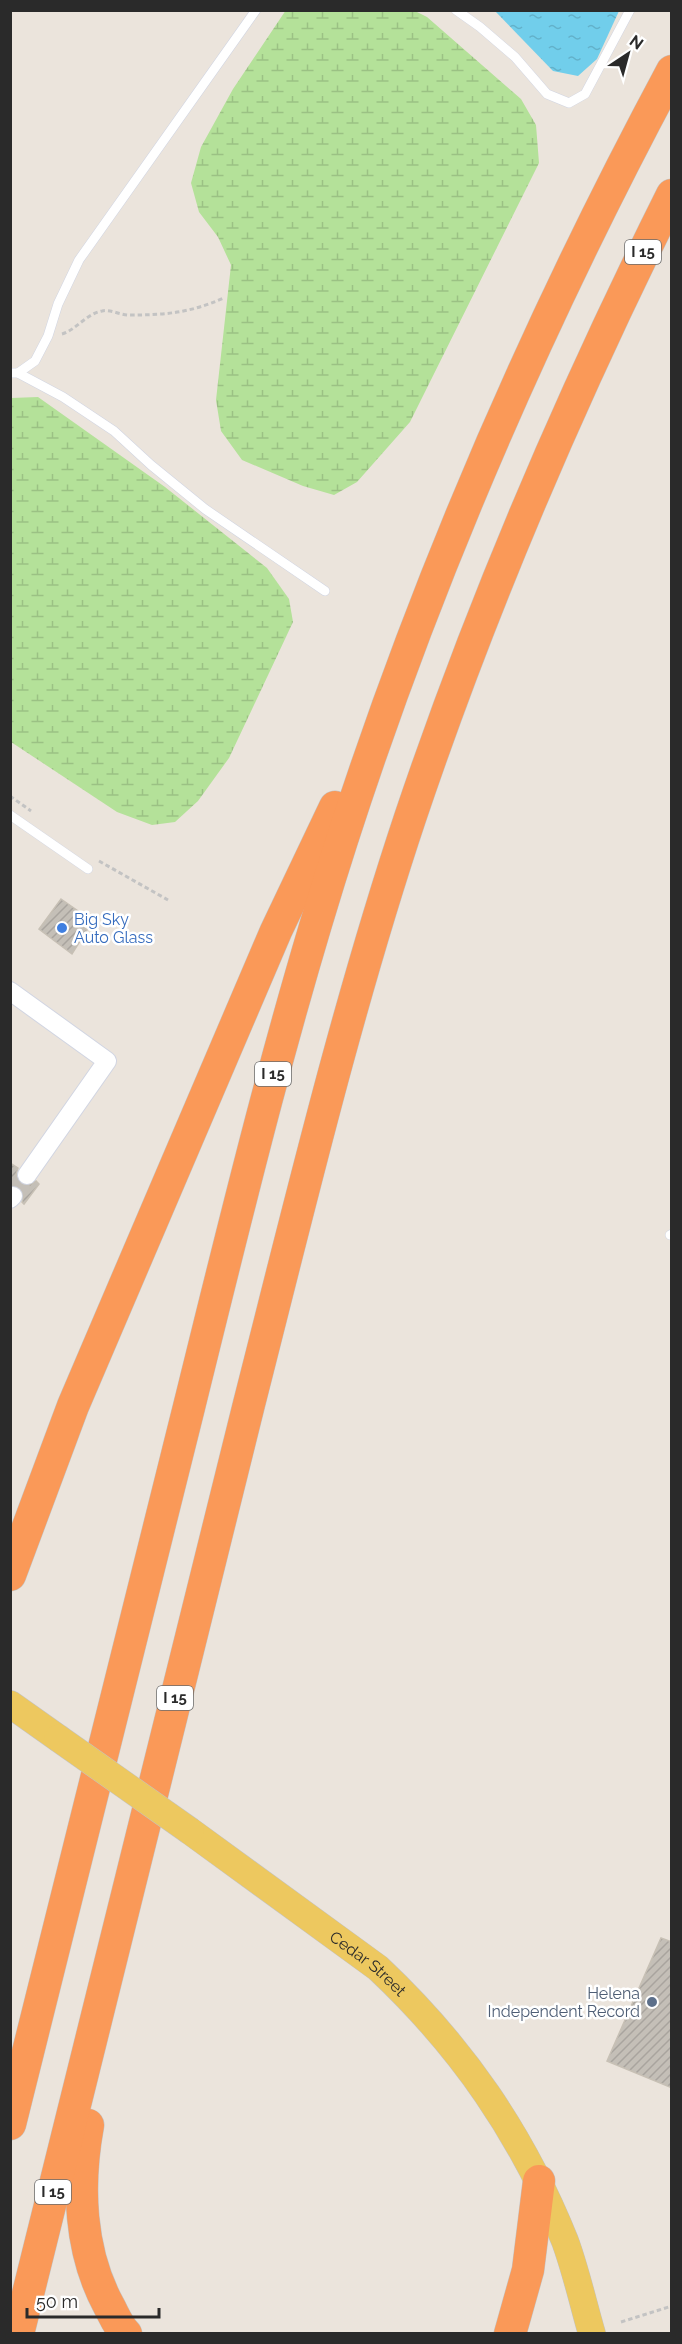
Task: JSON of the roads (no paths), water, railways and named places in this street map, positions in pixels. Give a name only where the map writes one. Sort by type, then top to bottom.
[{"type":"highway","name":"I 15","points":[[10,2124],[276,1062],[343,835],[408,651],[480,470],[587,235],[672,71]]},
{"type":"highway","name":"I 15","points":[[18,2334],[267,1335],[352,1007],[383,904],[438,739],[487,608],[562,428],[672,195]]},
{"type":"highway","points":[[616,310],[672,228]]},
{"type":"highway","points":[[10,1575],[73,1406],[276,932],[408,651]]},
{"type":"highway","points":[[89,2050],[99,2068],[87,2130],[81,2181],[86,2248],[102,2293],[126,2334]]},
{"type":"highway","points":[[510,2334],[528,2271],[539,2181]]},
{"type":"main road","name":"Cedar Street","points":[[10,1704],[350,1946],[403,1992],[450,2044],[482,2085],[513,2133],[539,2181],[565,2243],[592,2334]]},
{"type":"street","points":[[10,991],[107,1061],[27,1175]]},
{"type":"lane","points":[[14,373],[35,361],[48,336],[58,304],[79,260],[255,10]]},
{"type":"lane","points":[[456,10],[515,57],[547,94],[568,103],[585,94],[630,10]]},
{"type":"lane","points":[[14,373],[63,397],[114,431],[205,509],[325,591]]},
{"type":"lane","points":[[10,815],[88,869]]},
{"type":"water","points":[[495,11],[619,11],[597,59],[578,76],[553,71]]},
{"type":"tunnel","points":[[13,1196],[27,1175]]},
{"type":"place","name":"Big Sky Auto Glass","points":[[62,928]]},
{"type":"place","name":"Helena Independent Record","points":[[652,2002]]}]
